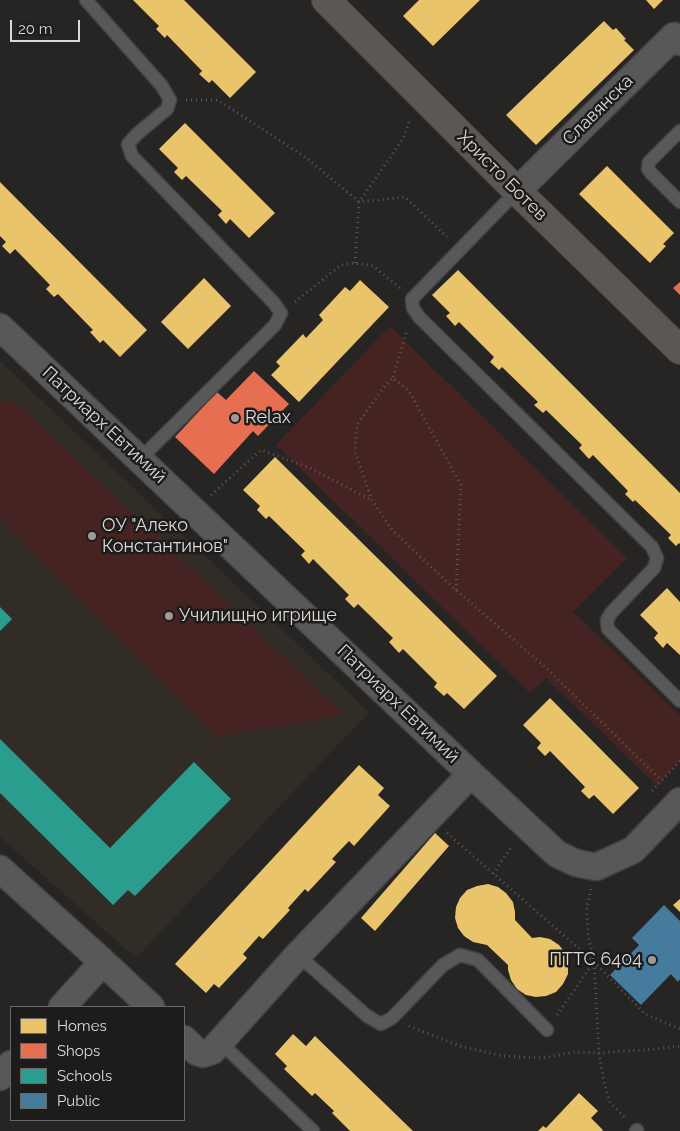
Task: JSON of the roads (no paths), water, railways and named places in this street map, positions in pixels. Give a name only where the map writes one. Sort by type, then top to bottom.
[{"type":"street","name":"Христо Ботев","points":[[326,0],[680,350]]},
{"type":"street","name":"Славянска","points":[[517,190],[674,36],[680,42]]},
{"type":"street","name":"Патриарх Евтимий","points":[[0,326],[471,774],[558,854],[576,863],[596,866],[633,850],[680,801]]},
{"type":"street","points":[[185,1039],[198,1052],[203,1054],[212,1051],[298,955],[471,774]]},
{"type":"street","points":[[0,868],[149,1006]]},
{"type":"street","points":[[63,1006],[103,962]]},
{"type":"street","points":[[0,1077],[10,1065]]},
{"type":"lane","points":[[86,0],[162,86],[170,100],[167,109],[128,144],[132,156],[274,302],[281,313],[275,325],[140,459]]},
{"type":"lane","points":[[680,131],[649,162],[648,168],[680,202]]},
{"type":"lane","points":[[517,190],[460,250],[413,304],[419,317],[652,547],[657,558],[654,568],[610,613],[607,620],[608,629],[680,701]]},
{"type":"lane","points":[[298,955],[368,1016],[381,1024],[392,1018],[444,965],[460,956],[478,960],[547,1030]]},
{"type":"lane","points":[[220,1042],[312,1131]]},
{"type":"place","name":"Relax","points":[[235,418]]},
{"type":"place","name":"ОУ \"Алеко Константинов\"","points":[[92,536]]},
{"type":"place","name":"Училищно игрище","points":[[169,616]]},
{"type":"place","name":"ПТТС 6404","points":[[652,960]]}]
